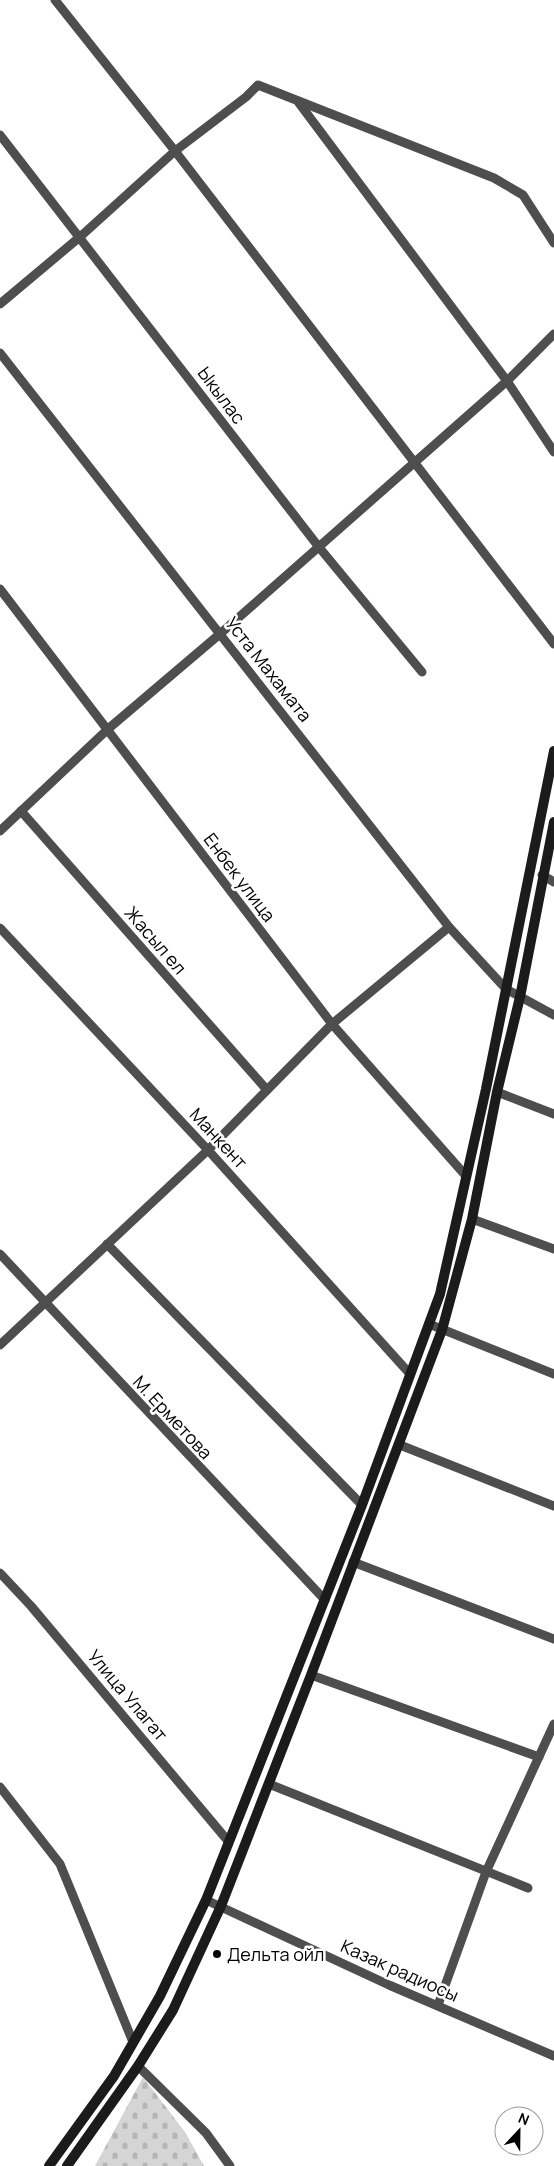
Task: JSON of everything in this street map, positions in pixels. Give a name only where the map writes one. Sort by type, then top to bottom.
[{"type":"main road","points":[[49,2166],[114,2076],[160,1996],[206,1900],[362,1505],[440,1294],[506,989],[554,750]]},
{"type":"main road","points":[[67,2166],[138,2066],[172,2010],[220,1906],[312,1675],[442,1330],[472,1219],[497,1092],[520,997],[542,875],[554,822]]},
{"type":"main road","points":[[314,1626],[327,1631]]},
{"type":"street","points":[[55,0],[175,152],[554,644]]},
{"type":"street","points":[[0,304],[175,152],[246,97],[258,85],[494,178],[523,196],[554,243]]},
{"type":"street","points":[[298,102],[507,381],[554,452]]},
{"type":"street","name":"Ыкылас","points":[[0,135],[318,546],[422,672]]},
{"type":"street","points":[[0,829],[108,729],[221,633],[507,381],[554,334]]},
{"type":"street","name":"Уста Махамата","points":[[0,352],[449,927],[506,989],[554,1015]]},
{"type":"street","name":"Енбек улица","points":[[0,589],[332,1024],[466,1176]]},
{"type":"street","name":"Жасыл ел","points":[[21,811],[267,1090]]},
{"type":"street","points":[[542,875],[554,882]]},
{"type":"street","points":[[0,1344],[208,1150],[332,1024],[449,927]]},
{"type":"street","name":"Манкент","points":[[0,928],[208,1150],[410,1374]]},
{"type":"street","points":[[497,1092],[554,1114]]},
{"type":"street","points":[[472,1219],[554,1250]]},
{"type":"street","points":[[107,1244],[362,1505]]},
{"type":"street","name":"М. Ерметова","points":[[0,1254],[325,1600]]},
{"type":"street","points":[[429,1324],[554,1374]]},
{"type":"street","points":[[400,1445],[554,1506]]},
{"type":"street","points":[[353,1562],[554,1640]]},
{"type":"street","name":"Улица Улагат","points":[[0,1573],[31,1606],[228,1841]]},
{"type":"street","points":[[312,1675],[539,1757]]},
{"type":"street","points":[[438,2005],[486,1872],[554,1724]]},
{"type":"street","points":[[269,1784],[528,1888]]},
{"type":"street","points":[[0,1788],[60,1864],[133,2042]]},
{"type":"street","name":"Казак радиосы","points":[[206,1900],[375,1978],[554,2056]]},
{"type":"street","points":[[138,2066],[206,2133],[230,2166]]},
{"type":"green space","points":[[143,2077],[185,2132],[204,2166],[95,2166]]},
{"type":"place","name":"Дельта ойл","points":[[217,1954]]}]
